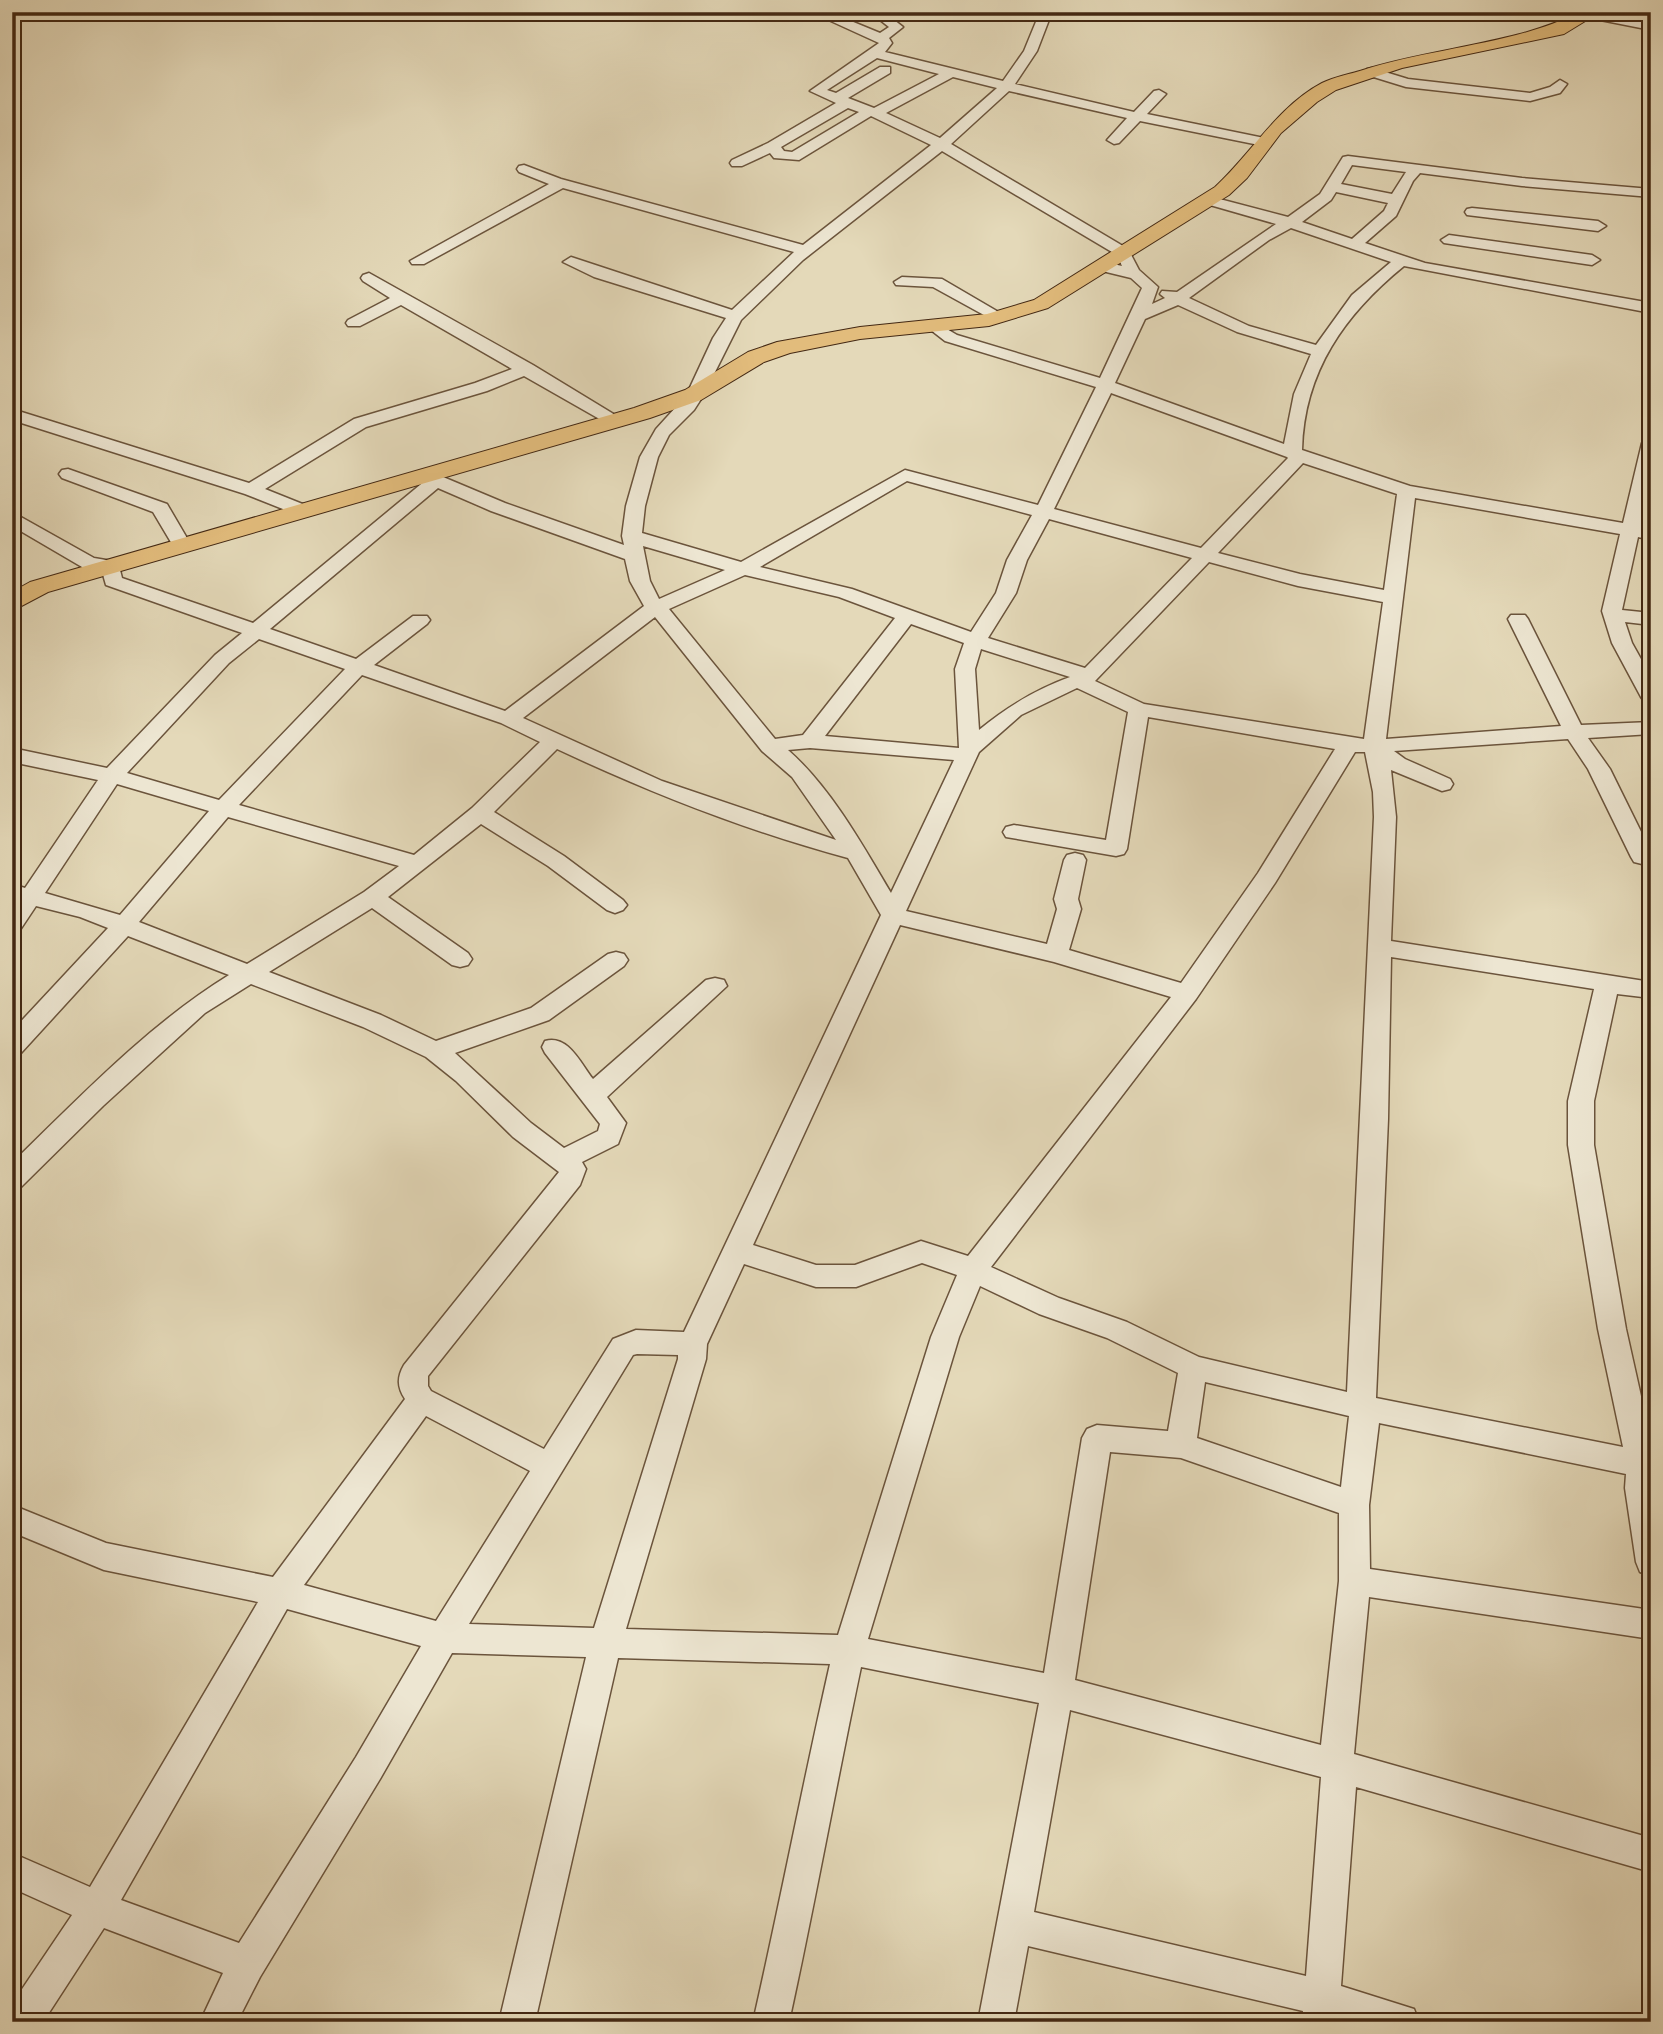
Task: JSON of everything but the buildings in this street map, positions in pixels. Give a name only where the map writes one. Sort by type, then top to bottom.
[{"type":"main road","points":[[12,603],[39,587],[303,511],[434,478],[616,421],[693,395],[757,357],[785,346],[860,333],[935,327],[999,317],[1041,304],[1208,200],[1240,174],[1264,142],[1311,98],[1330,86],[1398,64],[1558,30],[1590,13]]},
{"type":"street","points":[[817,12],[881,38],[886,43],[876,53],[817,89],[818,92],[872,112],[942,144],[1123,252],[1133,273],[1150,287],[1243,329],[1321,352]]},
{"type":"street","points":[[881,38],[897,27],[881,16],[886,12]]},
{"type":"street","points":[[1046,12],[1026,61],[1005,87],[942,144],[804,250],[735,316],[688,405],[660,434],[649,455],[632,545],[654,608],[667,618],[771,746],[800,772],[856,853],[893,916],[1056,954],[1186,993]]},
{"type":"street","points":[[1590,13],[1651,26]]},
{"type":"street","points":[[876,53],[1135,117],[1264,142]]},
{"type":"street","points":[[737,163],[773,146],[885,70]]},
{"type":"street","points":[[1372,72],[1406,83],[1530,97],[1555,90],[1560,84]]},
{"type":"street","points":[[773,146],[779,155],[794,157],[872,112],[951,73]]},
{"type":"street","points":[[1114,140],[1160,94]]},
{"type":"street","points":[[1139,316],[1179,298],[1287,222],[1303,215],[1326,197],[1348,160],[1415,170],[1481,195],[1601,207],[1651,193]]},
{"type":"street","points":[[524,169],[562,183],[804,250]]},
{"type":"street","points":[[1355,244],[1391,213],[1406,180],[1415,170]]},
{"type":"street","points":[[418,261],[562,183]]},
{"type":"street","points":[[1332,187],[1398,200]]},
{"type":"street","points":[[1481,195],[1601,207]]},
{"type":"street","points":[[1422,267],[1449,240],[1481,195]]},
{"type":"street","points":[[1208,200],[1287,222],[1422,267],[1587,278]]},
{"type":"street","points":[[1587,278],[1601,207]]},
{"type":"street","points":[[1449,240],[1587,278],[1651,308]]},
{"type":"street","points":[[571,261],[600,274],[735,316]]},
{"type":"street","points":[[517,2022],[605,1645],[692,1359],[693,1344],[969,752],[1014,711],[1044,694],[1083,678],[1298,458],[1293,453],[1292,428],[1321,352],[1353,302],[1401,261]]},
{"type":"street","points":[[1104,267],[1133,273]]},
{"type":"street","points":[[369,278],[616,421]]},
{"type":"street","points":[[902,282],[936,282],[999,317]]},
{"type":"street","points":[[969,752],[965,669],[975,641],[1006,593],[1017,560],[1106,385],[1110,370],[1139,316],[1150,287]]},
{"type":"street","points":[[354,323],[402,298]]},
{"type":"street","points":[[935,327],[951,338],[1106,385],[1407,491],[1651,534]]},
{"type":"street","points":[[251,490],[360,423],[481,387],[527,369]]},
{"type":"street","points":[[12,414],[251,490],[303,511]]},
{"type":"street","points":[[1651,443],[1617,582],[1613,615],[1622,643],[1651,696]]},
{"type":"street","points":[[68,474],[159,508],[182,545]]},
{"type":"street","points":[[508,719],[654,608],[743,569],[905,475],[1310,583],[1394,598]]},
{"type":"street","points":[[12,924],[22,895],[113,776],[222,659],[434,478],[498,507],[632,545],[845,593],[1083,678],[1139,709],[1361,746],[1651,728]]},
{"type":"street","points":[[771,2022],[806,1866],[813,1812],[849,1650],[945,1337],[972,1271],[1186,993],[1361,746],[1394,598],[1407,491]]},
{"type":"street","points":[[12,518],[89,563],[111,566],[113,581],[508,719],[552,742],[665,791],[818,843],[856,853]]},
{"type":"street","points":[[1613,615],[1651,619]]},
{"type":"street","points":[[810,741],[907,616]]},
{"type":"street","points":[[1518,618],[1574,732],[1599,769],[1642,857]]},
{"type":"street","points":[[12,1047],[123,926],[223,809],[357,668],[419,620]]},
{"type":"street","points":[[1014,832],[1116,849],[1139,709]]},
{"type":"street","points":[[771,746],[810,741],[969,752]]},
{"type":"street","points":[[12,1179],[195,1007],[372,897],[418,864],[480,813],[552,742]]},
{"type":"street","points":[[1361,746],[1442,784]]},
{"type":"street","points":[[1321,2010],[1339,1786],[1336,1765],[1355,1581],[1354,1505],[1365,1421],[1361,1407],[1384,812],[1381,764],[1361,746]]},
{"type":"street","points":[[12,755],[113,776],[418,864]]},
{"type":"street","points":[[480,813],[556,861],[615,905]]},
{"type":"street","points":[[1056,954],[1069,909],[1066,900],[1075,860]]},
{"type":"street","points":[[22,895],[87,911],[250,972],[372,1021],[435,1051],[465,1075],[522,1130],[573,1169],[571,1178],[414,1373],[413,1388],[421,1400],[550,1466]]},
{"type":"street","points":[[372,897],[460,959]]},
{"type":"street","points":[[1379,947],[1651,989]]},
{"type":"street","points":[[435,1051],[540,1014],[616,960]]},
{"type":"street","points":[[1612,984],[1605,992],[1581,1101],[1581,1145],[1612,1329],[1646,1465],[1640,1488],[1651,1562]]},
{"type":"street","points":[[592,1095],[715,986]]},
{"type":"street","points":[[554,1047],[613,1123],[609,1137],[560,1161]]},
{"type":"street","points":[[738,1251],[816,1276],[856,1276],[921,1252],[946,1258],[1049,1306],[1117,1330],[1193,1367],[1361,1407],[1646,1465]]},
{"type":"street","points":[[218,2022],[247,1964],[368,1768],[443,1638],[623,1347],[636,1342],[693,1344]]},
{"type":"street","points":[[1181,1445],[1193,1367]]},
{"type":"street","points":[[22,2022],[97,1909],[280,1593],[421,1400]]},
{"type":"street","points":[[996,2022],[1057,1691],[1097,1438],[1181,1445],[1354,1505]]},
{"type":"street","points":[[12,1518],[104,1556],[280,1593],[443,1638],[605,1645],[849,1650],[1057,1691],[1336,1765],[1651,1855]]},
{"type":"street","points":[[1355,1581],[1651,1625]]},
{"type":"street","points":[[12,1870],[97,1909],[247,1964]]},
{"type":"street","points":[[1013,1925],[1321,2010],[1401,2022]]}]
